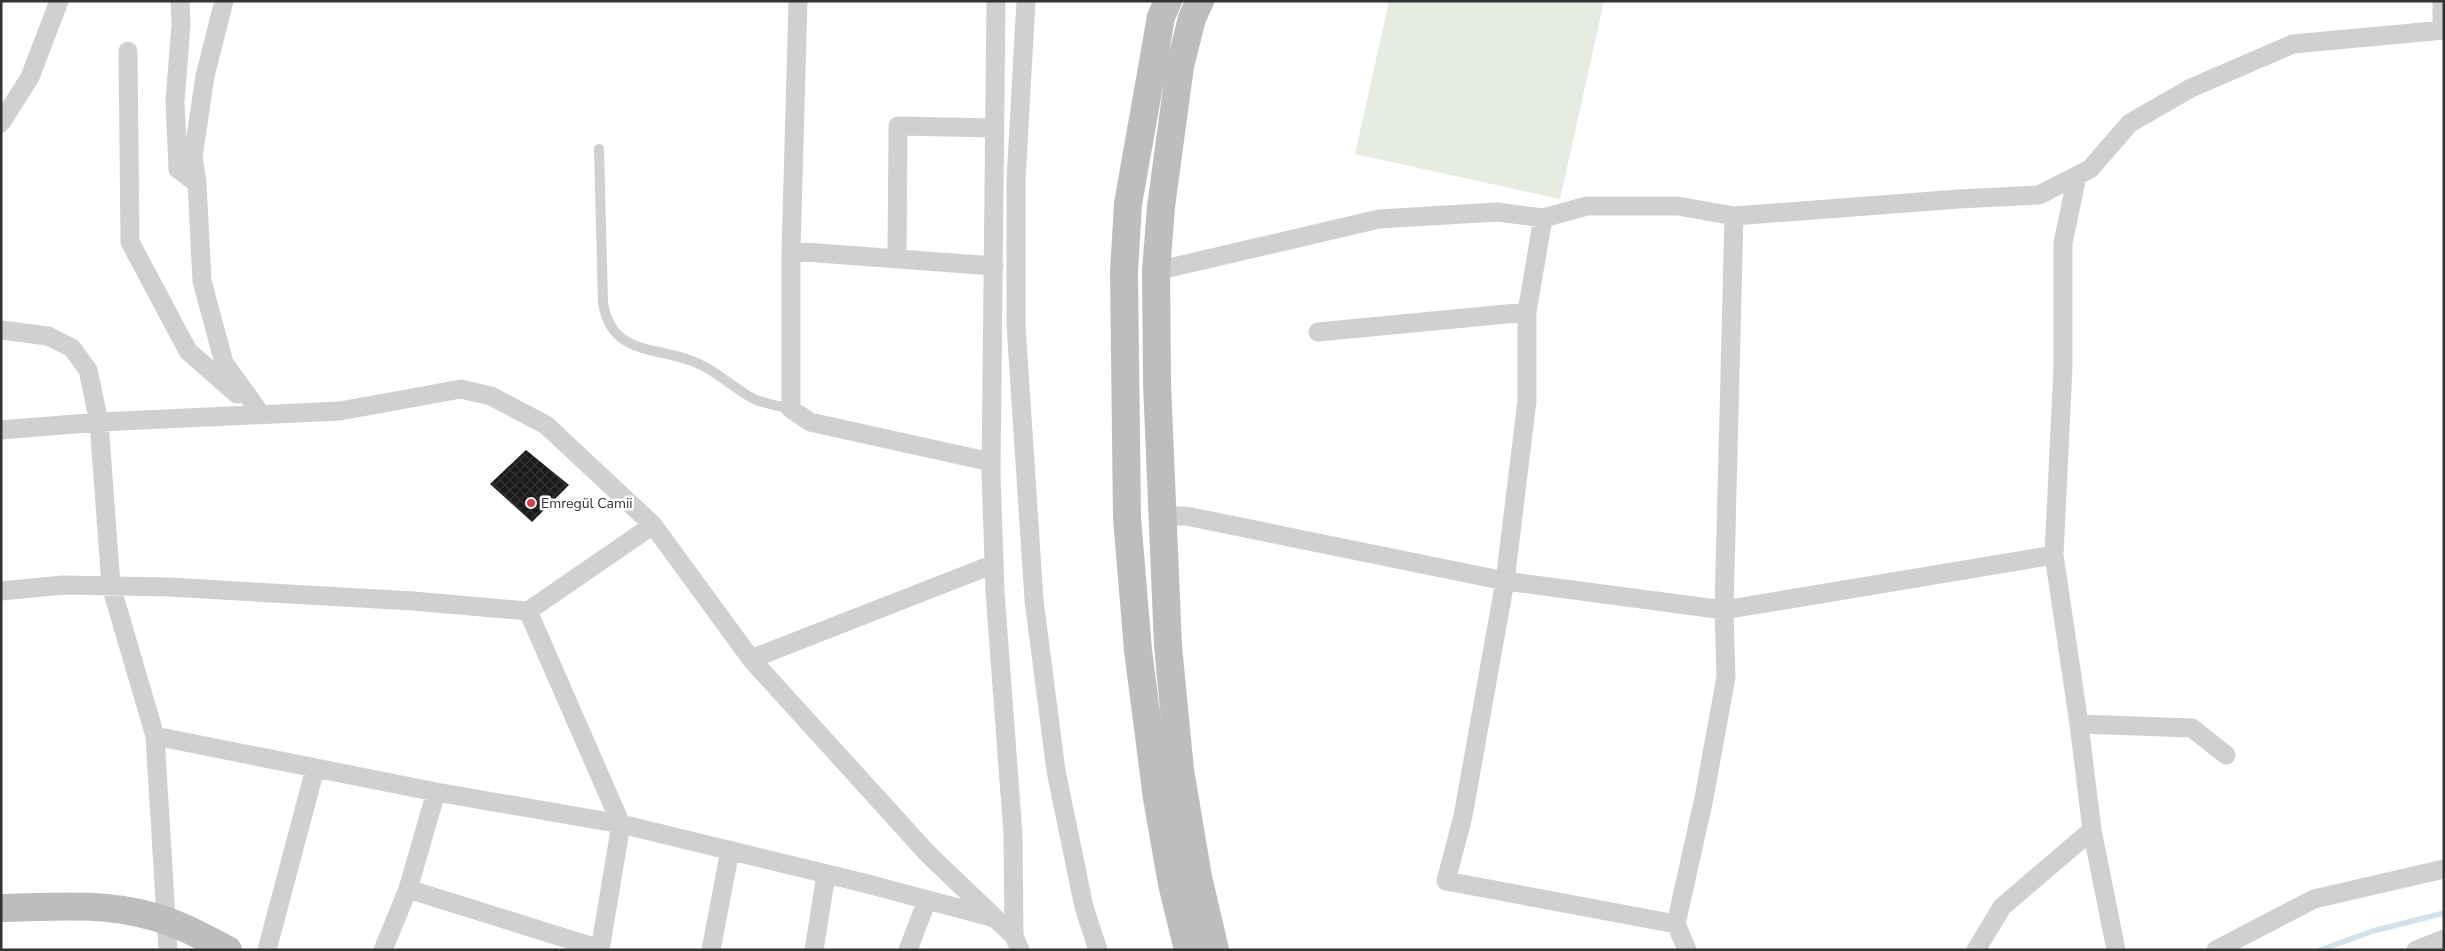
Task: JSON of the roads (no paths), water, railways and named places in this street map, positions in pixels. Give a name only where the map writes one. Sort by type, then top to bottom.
[{"type":"street","points":[[1,123],[30,77],[59,1]]},
{"type":"street","points":[[180,1],[181,25],[175,102],[178,169],[197,183]]},
{"type":"street","points":[[224,1],[204,85],[193,157],[197,183],[202,281],[224,363],[261,414]]},
{"type":"street","points":[[798,1],[791,251],[791,409],[810,422],[991,462]]},
{"type":"street","points":[[996,1],[991,462],[994,564],[1013,834],[1017,943]]},
{"type":"street","points":[[1026,1],[1016,180],[1016,325],[1034,590],[1056,771],[1084,907],[1098,950]]},
{"type":"street","points":[[1168,1],[1162,18],[1128,204],[1124,272],[1127,518],[1138,650],[1156,798],[1172,884],[1188,950]]},
{"type":"street","points":[[1200,1],[1192,18],[1180,66],[1160,207],[1156,271],[1162,516],[1168,646],[1180,770],[1198,877],[1214,950]]},
{"type":"street","points":[[1124,272],[1156,271],[1379,219],[1497,212],[1543,218],[1587,206],[1678,206],[1734,216],[1959,199],[2039,195],[2090,169],[2130,123],[2191,88],[2293,44],[2443,30],[2442,1]]},
{"type":"street","points":[[128,51],[130,242],[188,351],[261,414]]},
{"type":"street","points":[[897,259],[898,126],[995,128]]},
{"type":"street","points":[[2077,176],[2063,243],[2063,367],[2054,555],[2079,724],[2092,830],[2116,950]]},
{"type":"street","points":[[1686,950],[1676,924],[1704,798],[1726,677],[1724,610],[1734,216]]},
{"type":"street","points":[[1543,218],[1527,312],[1527,401],[1505,580],[1463,816],[1446,880],[1676,924]]},
{"type":"street","points":[[791,251],[994,266]]},
{"type":"street","points":[[1318,332],[1527,312]]},
{"type":"street","points":[[1,330],[48,336],[72,348],[88,370],[99,422],[111,586],[155,736],[168,950]]},
{"type":"street","points":[[1,430],[99,422],[340,411],[460,390],[491,396],[546,425],[653,525],[751,659],[928,854],[995,918],[1017,943]]},
{"type":"street","points":[[1162,516],[1186,516],[1505,580],[1724,610],[2054,555]]},
{"type":"street","points":[[1,590],[62,585],[111,586],[413,601],[528,611],[653,525]]},
{"type":"street","points":[[751,659],[994,564]]},
{"type":"street","points":[[408,888],[600,949],[621,824],[528,611]]},
{"type":"street","points":[[2079,724],[2192,728],[2226,755]]},
{"type":"street","points":[[155,736],[436,792],[621,824],[995,918]]},
{"type":"street","points":[[267,950],[315,769]]},
{"type":"street","points":[[383,950],[408,888],[436,792]]},
{"type":"street","points":[[1976,950],[2002,907],[2092,830]]},
{"type":"street","points":[[711,950],[730,850]]},
{"type":"street","points":[[2216,950],[2314,899],[2444,869]]},
{"type":"street","points":[[814,950],[826,875]]},
{"type":"street","points":[[908,950],[927,900]]},
{"type":"street","points":[[1,908],[103,908],[130,911],[167,921],[228,950]]},
{"type":"street","points":[[2416,950],[2444,939]]},
{"type":"lane","points":[[599,149],[604,303],[605,313],[614,331],[621,338],[639,348],[699,363],[756,400],[791,409]]},
{"type":"waterway","points":[[2320,950],[2373,931],[2444,913]]},
{"type":"place","name":"Emregül Camii","points":[[531,503]]}]
